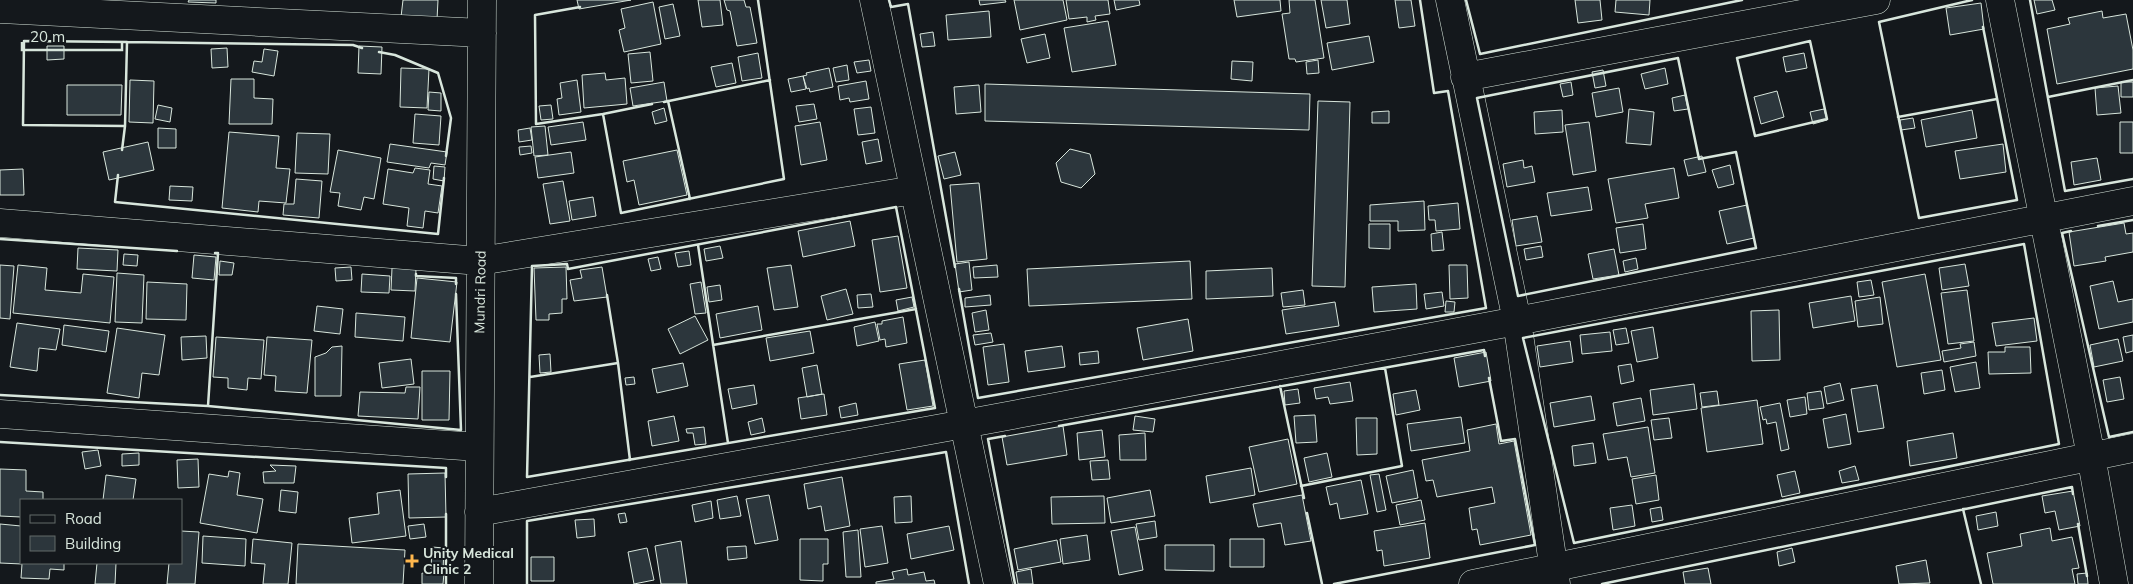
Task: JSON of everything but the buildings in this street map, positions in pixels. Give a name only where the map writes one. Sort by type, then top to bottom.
[{"type":"street","name":"Mundri Road","points":[[479,584],[478,447],[482,0]]},
{"type":"street","points":[[874,0],[998,584]]},
{"type":"street","points":[[1450,0],[1517,321],[1554,576]]},
{"type":"street","points":[[1465,77],[1876,0]]},
{"type":"street","points":[[2000,0],[2091,456],[2114,584]]},
{"type":"street","points":[[0,9],[482,33]]},
{"type":"street","points":[[0,223],[480,261],[914,190]]},
{"type":"street","points":[[479,512],[1517,321],[2133,201]]},
{"type":"street","points":[[0,414],[478,447]]},
{"type":"street","points":[[1473,584],[1554,576],[2133,448]]},
{"type":"wall","points":[[580,7],[535,15],[536,124],[603,114],[621,213],[784,179],[758,0]]},
{"type":"wall","points":[[889,0],[891,7],[908,4],[955,267]]},
{"type":"wall","points":[[959,289],[978,398],[1486,308],[1448,91],[1434,93],[1420,0]]},
{"type":"wall","points":[[1466,0],[1480,54],[1742,0]]},
{"type":"wall","points":[[1972,0],[1879,22],[1919,218],[2017,200],[1983,27]]},
{"type":"wall","points":[[2030,0],[2065,191],[2133,179]]},
{"type":"wall","points":[[122,150],[125,126],[127,42],[24,41],[23,125],[125,126]]},
{"type":"wall","points":[[1810,41],[1827,119],[1755,136],[1737,58],[1810,41]]},
{"type":"wall","points":[[127,42],[353,45],[362,48]]},
{"type":"wall","points":[[379,52],[395,55],[438,73],[451,118],[446,156]]},
{"type":"wall","points":[[1678,58],[1699,159],[1736,152],[1756,248],[1518,296],[1477,98],[1678,58]]},
{"type":"wall","points":[[664,102],[770,80]]},
{"type":"wall","points":[[2048,97],[2133,80]]},
{"type":"wall","points":[[1898,117],[1997,99]]},
{"type":"wall","points":[[668,101],[690,199]]},
{"type":"wall","points":[[603,114],[652,104]]},
{"type":"wall","points":[[118,175],[115,202],[438,234],[444,178]]},
{"type":"wall","points":[[896,207],[935,408],[527,477],[532,266],[567,264],[568,269],[896,207]]},
{"type":"wall","points":[[2098,226],[2133,220]]},
{"type":"wall","points":[[2071,231],[2062,233],[2109,437],[2133,432]]},
{"type":"wall","points":[[0,239],[177,251]]},
{"type":"wall","points":[[2024,244],[2059,444],[1574,543],[1523,338],[2024,244]]},
{"type":"wall","points":[[698,245],[728,443]]},
{"type":"wall","points":[[0,395],[208,406],[218,253],[215,253]]},
{"type":"wall","points":[[416,274],[416,276],[456,278],[456,284]]},
{"type":"wall","points":[[208,406],[461,430],[456,294]]},
{"type":"wall","points":[[530,377],[618,363],[607,295]]},
{"type":"wall","points":[[713,345],[916,309]]},
{"type":"wall","points":[[1059,426],[1484,350],[1485,356]]},
{"type":"wall","points":[[618,363],[630,460]]},
{"type":"wall","points":[[1301,486],[1402,466],[1385,368]]},
{"type":"wall","points":[[1334,584],[1535,545],[1515,439],[1501,441],[1489,378]]},
{"type":"wall","points":[[1280,386],[1304,498]]},
{"type":"wall","points":[[1005,436],[988,439],[1015,584]]},
{"type":"wall","points":[[0,442],[446,468],[446,477]]},
{"type":"wall","points":[[527,584],[527,521],[946,452],[969,584]]},
{"type":"wall","points":[[1602,584],[2072,487],[2073,494]]},
{"type":"wall","points":[[1965,509],[1963,509],[1981,584]]},
{"type":"wall","points":[[1307,513],[1322,584]]},
{"type":"wall","points":[[446,514],[446,584]]},
{"type":"wall","points":[[2078,524],[2087,576]]},
{"type":"place","name":"Unity Medical Clinic 2","points":[[412,561]]}]
